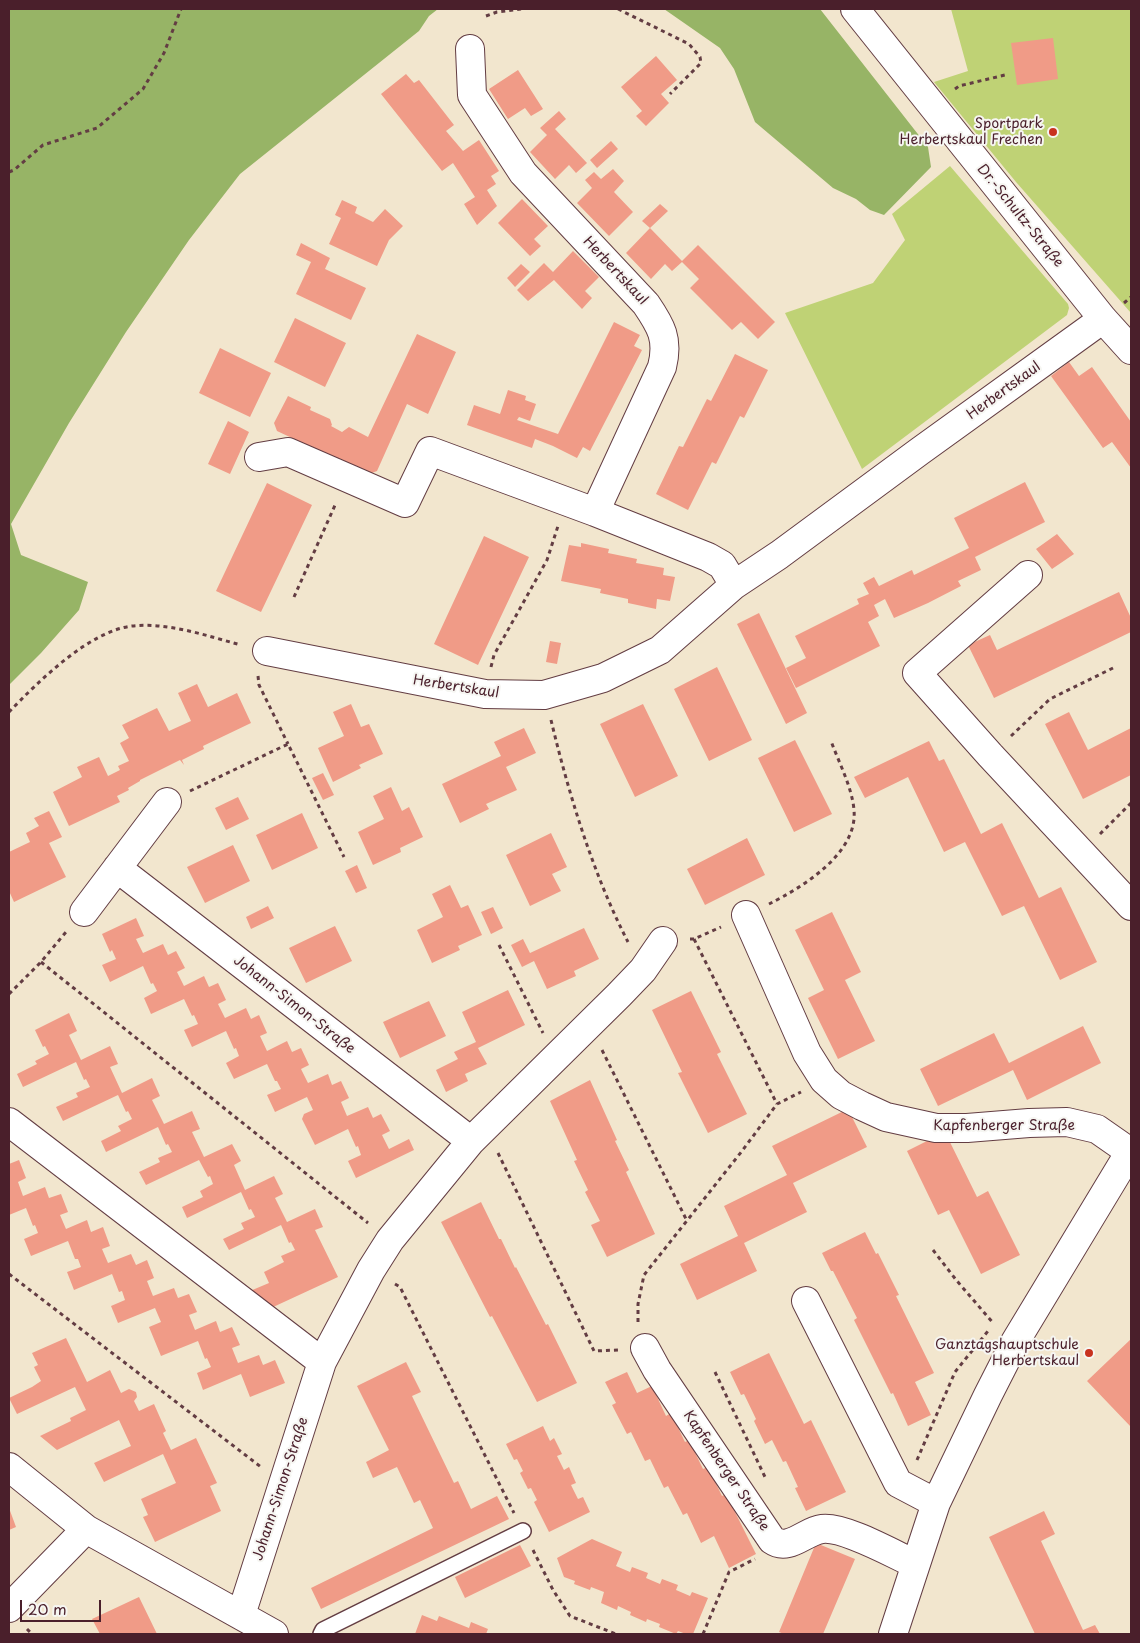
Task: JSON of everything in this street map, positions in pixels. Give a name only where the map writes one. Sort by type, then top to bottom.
[{"type":"street","name":"Dr.-Schultz-Straße","points":[[855,9],[1103,319],[1131,350]]},
{"type":"street","name":"Herbertskaul","points":[[470,49],[472,95],[523,173],[646,304],[657,320],[664,337],[666,352],[662,367],[595,512]]},
{"type":"street","name":"Herbertskaul","points":[[267,651],[485,694],[544,695],[603,678],[660,650],[734,585],[779,555],[1103,319]]},
{"type":"street","points":[[259,457],[288,452],[405,503],[430,450],[708,557],[722,565],[734,585]]},
{"type":"street","points":[[1028,575],[917,673],[990,755],[1131,906]]},
{"type":"street","points":[[84,912],[167,802]]},
{"type":"street","name":"Johann-Simon-Straße","points":[[117,868],[478,1134]]},
{"type":"street","name":"Kapfenberger Straße","points":[[746,915],[806,1053],[824,1080],[841,1095],[886,1117],[936,1128],[1067,1122],[1097,1129],[1130,1151],[1016,1342],[988,1395],[936,1504],[893,1634]]},
{"type":"street","name":"Johann-Simon-Straße","points":[[240,1615],[322,1362],[371,1270],[390,1240],[478,1134],[643,970],[662,942]]},
{"type":"street","points":[[9,1122],[322,1362]]},
{"type":"street","points":[[806,1301],[898,1483],[936,1504]]},
{"type":"street","name":"Kapfenberger Straße","points":[[644,1348],[772,1540],[777,1543],[787,1544],[811,1532],[831,1529],[915,1564]]},
{"type":"street","points":[[14,1478],[86,1529],[274,1634]]},
{"type":"street","points":[[9,1608],[86,1529]]},
{"type":"lane","points":[[321,1634],[323,1630],[524,1531]]},
{"type":"path","points":[[9,172],[44,145],[97,128],[143,89],[164,53],[181,9]]},
{"type":"path","points":[[486,16],[496,12],[521,9]]},
{"type":"path","points":[[618,9],[689,44],[700,57],[701,63],[670,94]]},
{"type":"path","points":[[931,104],[959,86],[1005,75]]},
{"type":"path","points":[[294,597],[348,478]]},
{"type":"path","points":[[485,694],[494,655],[548,560],[565,502]]},
{"type":"path","points":[[9,712],[36,684],[83,646],[103,634],[132,626],[168,627],[267,651],[258,678],[259,684],[344,857]]},
{"type":"path","points":[[990,755],[1050,699],[1116,667]]},
{"type":"path","points":[[662,942],[694,939],[778,900],[834,860],[847,842],[853,827],[854,811],[852,797],[832,741]]},
{"type":"path","points":[[556,743],[580,821],[611,909],[643,970]]},
{"type":"path","points":[[167,802],[288,744]]},
{"type":"path","points":[[1081,852],[1131,803]]},
{"type":"path","points":[[9,994],[41,962],[84,912]]},
{"type":"path","points":[[694,939],[777,1104]]},
{"type":"path","points":[[499,945],[555,1058]]},
{"type":"path","points":[[41,962],[390,1240]]},
{"type":"path","points":[[589,1025],[688,1221]]},
{"type":"path","points":[[478,1134],[594,1351],[644,1348],[639,1334],[638,1304],[644,1276],[777,1104],[824,1080]]},
{"type":"path","points":[[933,1250],[994,1323],[1016,1342]]},
{"type":"path","points":[[371,1270],[400,1287],[553,1590],[570,1616],[616,1634]]},
{"type":"path","points":[[9,1274],[283,1484]]},
{"type":"path","points":[[715,1372],[766,1478]]},
{"type":"path","points":[[703,1634],[729,1572],[774,1549],[777,1543]]},
{"type":"green space","points":[[9,9],[438,9],[429,16],[419,31],[240,174],[189,240],[126,332],[69,423],[11,524],[21,555],[88,582],[79,610],[41,653],[9,685]]},
{"type":"green space","points":[[664,9],[820,9],[928,147],[931,167],[884,215],[870,210],[856,199],[833,188],[755,122],[734,69],[720,48]]},
{"type":"green space","name":"Sportpark Herbertskaul Frechen","points":[[951,9],[1131,9],[1131,313],[1016,182],[934,82],[968,71]]},
{"type":"green space","points":[[950,166],[1068,304],[1067,315],[862,469],[785,313],[873,283],[905,240],[892,214]]},
{"type":"building","points":[[1053,38],[1058,79],[1017,85],[1011,43]]},
{"type":"building","points":[[656,56],[677,80],[661,94],[669,103],[646,126],[636,116],[642,111],[621,87]]},
{"type":"building","points":[[518,70],[543,109],[531,116],[525,108],[508,119],[489,89]]},
{"type":"building","points":[[406,74],[414,83],[419,80],[454,125],[446,131],[463,151],[479,140],[499,171],[491,176],[496,184],[487,190],[497,206],[477,225],[464,204],[475,197],[453,163],[442,171],[381,94]]},
{"type":"building","points":[[559,111],[566,119],[555,129],[587,163],[576,173],[569,165],[555,179],[530,152],[547,135],[540,128]]},
{"type":"building","points":[[611,141],[618,149],[597,168],[590,160]]},
{"type":"building","points":[[613,169],[624,181],[614,192],[633,212],[609,236],[577,203],[592,188],[585,180],[594,172],[601,179]]},
{"type":"building","points":[[522,199],[548,226],[534,239],[541,246],[530,256],[498,223]]},
{"type":"building","points":[[342,200],[357,207],[355,213],[373,222],[385,209],[403,226],[389,240],[377,266],[329,244],[341,218],[335,215]]},
{"type":"building","points":[[660,204],[668,211],[650,228],[642,221]]},
{"type":"building","points":[[650,228],[682,261],[698,245],[775,322],[758,339],[741,322],[732,330],[690,288],[699,279],[682,262],[672,271],[665,264],[651,279],[626,253]]},
{"type":"building","points":[[301,243],[330,258],[325,269],[366,288],[351,320],[296,294],[311,262],[296,255]]},
{"type":"building","points":[[573,251],[599,277],[585,291],[592,298],[582,309],[554,280],[528,301],[517,290],[544,263],[553,272]]},
{"type":"building","points":[[521,264],[530,272],[515,287],[507,278]]},
{"type":"building","points":[[295,318],[346,343],[325,387],[274,362]]},
{"type":"building","points":[[614,322],[640,335],[634,346],[642,350],[590,451],[583,447],[577,458],[535,439],[532,448],[467,425],[474,405],[500,414],[508,390],[526,396],[525,400],[536,404],[530,421],[519,417],[517,420],[558,434]]},
{"type":"building","points":[[417,334],[456,352],[428,414],[407,404],[377,471],[369,474],[277,431],[274,423],[288,396],[311,407],[310,410],[330,419],[331,426],[342,432],[349,427],[368,437]]},
{"type":"building","points":[[220,348],[271,373],[250,417],[199,393]]},
{"type":"building","points":[[735,354],[768,370],[744,418],[740,416],[716,464],[712,462],[688,510],[656,494],[679,446],[683,447],[707,399],[711,401]]},
{"type":"building","points":[[1069,362],[1079,376],[1092,367],[1131,422],[1131,468],[1112,442],[1103,448],[1051,376]]},
{"type":"building","points":[[228,421],[249,432],[230,474],[208,464]]},
{"type":"building","points":[[1025,482],[1045,522],[975,557],[981,570],[958,581],[961,586],[928,603],[894,618],[885,599],[874,605],[879,616],[868,622],[880,646],[796,688],[786,668],[806,658],[795,636],[859,604],[857,599],[869,594],[863,583],[874,577],[879,586],[912,570],[914,575],[969,548],[954,518]]},
{"type":"building","points":[[267,483],[312,505],[261,612],[216,591]]},
{"type":"building","points":[[1057,534],[1074,554],[1052,569],[1036,549]]},
{"type":"building","points":[[484,536],[529,557],[478,665],[434,644]]},
{"type":"building","points":[[581,543],[609,549],[608,553],[637,559],[636,563],[664,568],[663,575],[675,577],[670,601],[657,599],[656,609],[628,603],[628,599],[600,593],[601,589],[561,581],[569,545],[581,547]]},
{"type":"building","points":[[1119,592],[1131,618],[1131,632],[994,698],[968,645],[990,635],[997,650]]},
{"type":"building","points":[[759,613],[807,713],[786,724],[737,624]]},
{"type":"building","points":[[550,641],[561,643],[557,664],[546,662]]},
{"type":"building","points":[[717,667],[752,740],[709,761],[674,689]]},
{"type":"building","points":[[197,684],[208,707],[237,693],[251,723],[203,746],[204,749],[182,760],[184,765],[180,760],[140,780],[128,788],[129,790],[117,796],[120,802],[69,826],[53,792],[82,777],[77,767],[99,757],[108,776],[120,770],[118,766],[129,761],[120,743],[129,738],[122,725],[157,708],[169,731],[191,721],[178,693]]},
{"type":"building","points":[[351,704],[361,727],[369,724],[383,754],[359,765],[361,768],[333,782],[318,748],[344,736],[333,712]]},
{"type":"building","points":[[643,704],[678,776],[635,797],[600,724]]},
{"type":"building","points":[[1069,712],[1088,750],[1131,728],[1131,775],[1083,799],[1045,724]]},
{"type":"building","points":[[524,728],[536,753],[506,767],[517,790],[486,804],[489,809],[460,823],[442,784],[501,756],[494,742]]},
{"type":"building","points":[[795,740],[832,814],[794,832],[758,758]]},
{"type":"building","points":[[929,741],[939,761],[944,759],[981,834],[1002,823],[1039,898],[1061,887],[1097,962],[1060,980],[1024,906],[1002,916],[965,842],[944,852],[908,777],[865,798],[854,777]]},
{"type":"building","points":[[323,773],[334,795],[323,800],[312,778]]},
{"type":"building","points":[[391,787],[402,811],[409,807],[423,837],[400,848],[401,852],[373,865],[358,832],[384,819],[373,796]]},
{"type":"building","points":[[238,797],[249,819],[226,830],[215,808]]},
{"type":"building","points":[[49,811],[62,837],[49,843],[66,877],[14,902],[9,891],[9,852],[30,842],[26,833],[39,826],[34,818]]},
{"type":"building","points":[[302,813],[318,848],[272,870],[256,835]]},
{"type":"building","points":[[551,833],[567,867],[552,874],[561,891],[530,906],[506,855]]},
{"type":"building","points":[[747,838],[765,875],[705,905],[687,869]]},
{"type":"building","points":[[233,845],[250,881],[205,903],[187,867]]},
{"type":"building","points":[[357,865],[367,888],[356,893],[345,871]]},
{"type":"building","points":[[450,885],[461,908],[468,905],[482,935],[458,946],[460,950],[432,963],[417,930],[443,917],[432,894]]},
{"type":"building","points":[[268,906],[274,918],[251,929],[246,917]]},
{"type":"building","points":[[493,907],[503,928],[491,934],[481,912]]},
{"type":"building","points":[[832,912],[861,972],[845,980],[875,1041],[838,1059],[808,998],[824,990],[795,930]]},
{"type":"building","points":[[136,918],[144,936],[136,939],[143,953],[163,944],[168,955],[176,951],[185,968],[177,972],[184,986],[204,976],[209,987],[218,983],[226,1000],[218,1004],[225,1018],[246,1008],[251,1019],[259,1015],[267,1033],[260,1036],[267,1051],[287,1041],[292,1052],[301,1048],[309,1065],[301,1069],[308,1083],[328,1074],[332,1085],[341,1081],[349,1098],[341,1102],[347,1116],[368,1107],[373,1118],[381,1114],[390,1131],[382,1135],[389,1149],[409,1139],[414,1150],[356,1178],[348,1161],[361,1155],[348,1129],[315,1145],[302,1119],[304,1114],[313,1110],[307,1097],[275,1112],[267,1095],[281,1089],[267,1064],[234,1079],[226,1063],[239,1056],[226,1031],[192,1047],[184,1030],[198,1024],[194,1015],[192,1016],[184,999],[151,1014],[144,998],[157,991],[153,983],[151,984],[143,966],[110,982],[102,965],[116,959],[112,950],[110,952],[102,934]]},
{"type":"building","points":[[335,926],[352,961],[306,983],[289,948]]},
{"type":"building","points":[[584,928],[599,959],[574,971],[576,976],[547,989],[534,961],[522,967],[511,945],[523,939],[530,953]]},
{"type":"building","points":[[508,990],[525,1025],[478,1048],[487,1064],[465,1074],[468,1081],[446,1092],[436,1070],[458,1059],[454,1052],[476,1042],[462,1012]]},
{"type":"building","points":[[691,991],[721,1052],[717,1054],[747,1114],[708,1133],[678,1073],[682,1072],[652,1010]]},
{"type":"building","points":[[429,1001],[446,1036],[400,1058],[383,1022]]},
{"type":"building","points":[[69,1013],[77,1031],[69,1035],[81,1060],[110,1046],[118,1064],[110,1067],[122,1093],[152,1078],[160,1096],[152,1100],[164,1124],[192,1111],[200,1129],[192,1132],[204,1157],[232,1144],[241,1161],[234,1165],[245,1190],[274,1176],[283,1194],[275,1198],[287,1222],[315,1209],[323,1227],[315,1230],[338,1277],[271,1308],[250,1291],[269,1283],[264,1272],[284,1262],[281,1256],[295,1250],[291,1242],[289,1243],[281,1225],[229,1250],[223,1239],[244,1229],[241,1223],[255,1217],[251,1209],[249,1210],[241,1192],[187,1218],[182,1207],[203,1197],[200,1191],[213,1184],[210,1176],[208,1177],[199,1160],[146,1185],[139,1172],[160,1162],[158,1158],[172,1152],[168,1144],[166,1145],[158,1127],[106,1152],[101,1141],[121,1131],[118,1126],[132,1119],[128,1111],[126,1112],[118,1095],[63,1121],[56,1107],[78,1097],[76,1093],[90,1087],[86,1079],[84,1080],[76,1062],[23,1087],[17,1074],[37,1064],[35,1061],[49,1054],[45,1046],[43,1047],[35,1030]]},
{"type":"building","points":[[1083,1026],[1101,1063],[1027,1100],[1013,1070],[938,1106],[920,1069],[994,1033],[1009,1063]]},
{"type":"building","points":[[590,1080],[629,1170],[626,1172],[655,1234],[607,1257],[591,1225],[600,1221],[585,1192],[588,1190],[574,1161],[577,1160],[550,1101]]},
{"type":"building","points":[[848,1109],[867,1147],[793,1183],[807,1212],[744,1243],[757,1271],[697,1300],[680,1264],[738,1236],[724,1206],[787,1175],[772,1146]]},
{"type":"building","points":[[945,1132],[977,1197],[988,1191],[1020,1255],[981,1274],[949,1210],[938,1215],[907,1151]]},
{"type":"building","points":[[19,1160],[26,1178],[18,1182],[23,1196],[45,1187],[49,1198],[61,1194],[68,1212],[60,1215],[66,1229],[87,1220],[91,1232],[103,1227],[110,1246],[102,1249],[108,1263],[131,1254],[136,1265],[147,1260],[154,1278],[147,1281],[153,1296],[174,1288],[178,1298],[189,1294],[197,1312],[189,1315],[195,1330],[216,1321],[220,1332],[232,1327],[240,1345],[232,1348],[238,1363],[259,1355],[263,1365],[275,1360],[285,1383],[250,1397],[241,1374],[203,1390],[197,1373],[211,1367],[207,1358],[205,1359],[198,1341],[161,1356],[149,1327],[161,1322],[155,1308],[118,1323],[111,1306],[125,1300],[122,1291],[119,1292],[112,1274],[74,1290],[67,1272],[81,1267],[78,1259],[75,1259],[68,1241],[31,1256],[24,1239],[38,1233],[26,1208],[9,1215],[9,1164]]},
{"type":"building","points":[[481,1202],[546,1325],[548,1324],[577,1383],[537,1402],[441,1222]]},
{"type":"building","points":[[865,1232],[899,1295],[896,1296],[934,1373],[915,1382],[931,1415],[908,1426],[893,1393],[891,1394],[854,1320],[857,1318],[822,1253]]},
{"type":"building","points":[[66,1338],[87,1382],[110,1370],[121,1393],[129,1389],[136,1392],[137,1397],[134,1401],[139,1411],[154,1404],[166,1431],[163,1433],[171,1450],[196,1438],[217,1483],[210,1486],[221,1511],[155,1542],[143,1517],[148,1515],[141,1499],[176,1483],[163,1454],[104,1482],[94,1463],[131,1446],[119,1420],[57,1450],[40,1436],[71,1421],[70,1418],[86,1410],[75,1387],[17,1414],[9,1398],[41,1381],[34,1367],[38,1365],[32,1353]]},
{"type":"building","points":[[1131,1339],[1131,1427],[1087,1381]]},
{"type":"building","points":[[769,1353],[804,1424],[811,1420],[846,1492],[806,1511],[795,1488],[798,1487],[786,1461],[783,1462],[772,1440],[765,1444],[744,1394],[741,1395],[730,1372]]},
{"type":"building","points":[[406,1362],[421,1392],[412,1396],[454,1483],[458,1481],[471,1509],[497,1496],[509,1519],[321,1609],[311,1588],[433,1528],[420,1500],[414,1503],[397,1467],[373,1478],[366,1462],[389,1450],[357,1386]]},
{"type":"building","points":[[627,1372],[637,1393],[652,1386],[666,1416],[671,1413],[685,1442],[689,1440],[703,1469],[708,1467],[722,1496],[726,1494],[756,1554],[729,1568],[714,1536],[701,1543],[687,1513],[683,1515],[668,1486],[664,1488],[650,1459],[645,1461],[631,1432],[627,1434],[612,1405],[616,1403],[605,1382]]},
{"type":"building","points":[[543,1426],[550,1441],[554,1438],[562,1454],[557,1456],[564,1470],[569,1467],[576,1483],[571,1485],[578,1499],[583,1497],[590,1512],[549,1532],[534,1502],[537,1500],[531,1488],[528,1489],[520,1473],[523,1471],[517,1459],[514,1460],[506,1444]]},
{"type":"building","points":[[9,1508],[16,1527],[9,1530]]},
{"type":"building","points":[[1044,1511],[1055,1534],[1041,1541],[1083,1630],[1095,1625],[1100,1634],[1035,1634],[989,1537]]},
{"type":"building","points":[[592,1539],[622,1552],[616,1566],[630,1572],[632,1567],[648,1573],[646,1578],[660,1584],[662,1579],[678,1585],[676,1590],[690,1596],[692,1592],[708,1598],[693,1634],[678,1631],[676,1634],[659,1627],[660,1624],[647,1619],[646,1622],[630,1615],[631,1612],[618,1606],[617,1610],[601,1603],[604,1592],[591,1587],[590,1590],[574,1584],[575,1581],[564,1577],[557,1558]]},
{"type":"building","points":[[816,1543],[855,1559],[823,1634],[784,1634],[779,1632]]},
{"type":"building","points":[[520,1545],[531,1566],[465,1598],[455,1577]]},
{"type":"building","points":[[139,1597],[157,1634],[100,1634],[92,1619]]},
{"type":"building","points":[[422,1615],[437,1621],[439,1616],[469,1628],[471,1622],[488,1629],[486,1634],[415,1634]]},
{"type":"place","name":"Sportpark Herbertskaul Frechen","points":[[1053,132]]},
{"type":"place","name":"Ganztagshauptschule Herbertskaul","points":[[1089,1353]]}]
